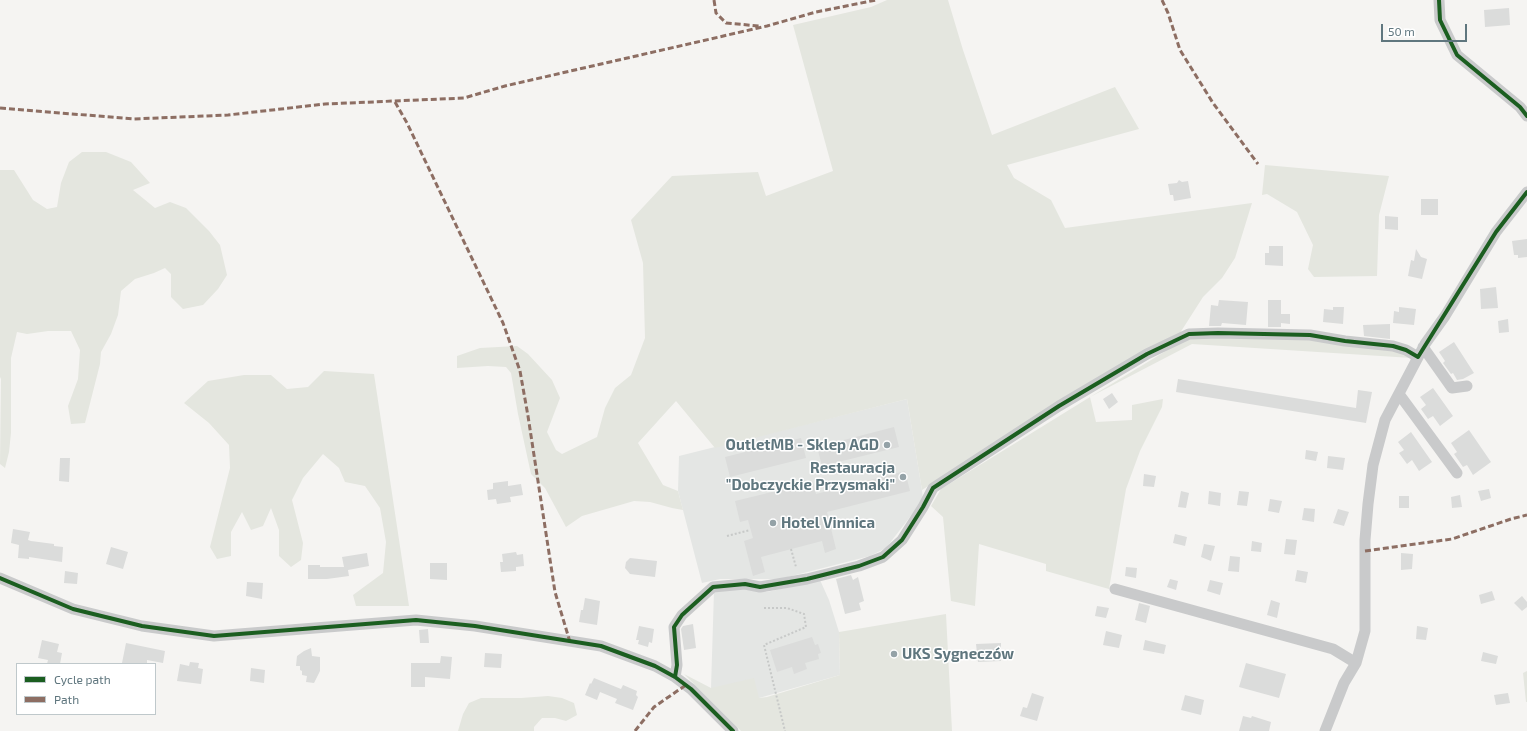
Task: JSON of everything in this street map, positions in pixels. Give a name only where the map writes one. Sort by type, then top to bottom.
[{"type":"street","points":[[1439,0],[1440,20],[1457,55],[1520,106],[1527,116]]},
{"type":"street","points":[[1325,731],[1344,683],[1356,663],[1365,631],[1365,540],[1368,504],[1374,465],[1385,420],[1420,352],[1445,316],[1496,232],[1527,192]]},
{"type":"street","points":[[675,677],[677,666],[674,627],[682,614],[713,587],[745,584],[760,587],[807,579],[859,566],[883,557],[902,540],[933,488],[1059,406],[1147,354],[1189,334],[1218,333],[1310,336],[1393,346],[1420,352],[1452,388],[1467,386]]},
{"type":"street","points":[[1399,394],[1457,473]]},
{"type":"street","points":[[0,578],[73,610],[142,626],[214,636],[416,620],[475,626],[601,646],[655,666],[675,677],[691,689],[733,731]]},
{"type":"street","points":[[1115,589],[1333,649],[1356,663]]},
{"type":"path","points":[[727,536],[750,530]]},
{"type":"path","points":[[791,549],[796,567]]},
{"type":"path","points":[[764,608],[788,608],[804,614],[806,627],[764,645],[785,731]]},
{"type":"shaded area","points":[[887,0],[948,0],[963,50],[992,135],[1115,87],[1139,129],[1007,165],[1014,178],[1051,200],[1065,228],[1252,203],[1235,258],[1222,278],[1203,297],[1180,333],[1055,404],[922,490],[907,399],[715,448],[676,401],[638,443],[663,485],[678,491],[683,510],[650,502],[634,501],[582,516],[566,527],[545,488],[531,474],[511,373],[506,367],[488,366],[457,368],[457,356],[480,348],[517,346],[528,354],[552,380],[560,398],[547,432],[556,450],[562,454],[597,437],[605,408],[615,388],[631,375],[645,338],[643,263],[631,220],[672,176],[758,172],[766,196],[833,171],[793,25],[871,7]]},
{"type":"shaded area","points":[[82,152],[106,152],[131,162],[150,183],[133,190],[155,208],[170,202],[186,208],[209,231],[220,245],[227,275],[218,289],[203,305],[183,309],[171,297],[171,274],[165,268],[135,279],[121,291],[118,315],[111,334],[101,352],[100,364],[85,423],[71,424],[68,406],[78,379],[80,350],[71,331],[48,331],[27,334],[17,332],[11,358],[11,433],[9,452],[5,468],[0,464],[0,170],[14,170],[33,200],[47,209],[57,207],[61,183],[69,162]]},
{"type":"shaded area","points":[[1265,165],[1389,176],[1379,215],[1377,276],[1314,277],[1308,269],[1313,245],[1297,212],[1267,194],[1262,195]]},
{"type":"shaded area","points":[[1189,337],[1312,339],[1405,352],[1412,358],[1192,344],[1090,397]]},
{"type":"shaded area","points":[[324,371],[374,374],[409,606],[356,606],[353,595],[383,573],[386,542],[380,508],[365,486],[345,482],[339,468],[323,454],[303,478],[292,500],[303,543],[301,560],[291,567],[279,556],[279,530],[271,508],[263,526],[251,530],[242,512],[231,532],[231,556],[217,559],[210,547],[230,468],[229,445],[209,423],[184,403],[208,381],[244,375],[271,375],[287,389],[308,387]]},
{"type":"shaded area","points":[[1090,397],[1096,422],[1132,420],[1132,405],[1163,399],[1162,407],[1140,451],[1126,489],[1109,589],[1046,571],[1046,564],[979,544],[975,606],[951,601],[943,517],[931,506],[941,489]]},
{"type":"shaded area","points":[[907,399],[923,500],[886,548],[870,556],[780,579],[720,579],[702,583],[678,491],[679,456]]},
{"type":"shaded area","points":[[820,580],[829,600],[839,632],[840,675],[759,698],[711,688],[714,591],[746,589],[767,592]]},
{"type":"shaded area","name":"UKS Sygneczów","points":[[946,614],[952,731],[741,731],[684,674],[711,688],[754,678],[759,698],[767,697],[840,675],[839,632]]},
{"type":"shaded area","points":[[1527,671],[1527,702],[1526,702],[1523,673]]},
{"type":"shaded area","points":[[548,696],[562,698],[574,703],[577,715],[566,721],[555,718],[542,718],[534,727],[534,731],[458,731],[463,714],[469,703],[481,698]]},
{"type":"building","points":[[1509,8],[1510,25],[1485,27],[1484,10]]},
{"type":"building","points":[[1179,180],[1182,182],[1188,181],[1191,198],[1174,201],[1173,195],[1170,195],[1168,184],[1177,183]]},
{"type":"building","points":[[1421,199],[1438,199],[1438,215],[1421,215]]},
{"type":"building","points":[[1385,216],[1398,217],[1398,230],[1385,229]]},
{"type":"building","points":[[1527,239],[1527,257],[1518,258],[1518,255],[1514,255],[1512,241]]},
{"type":"building","points":[[1269,246],[1283,246],[1283,266],[1265,265],[1265,253],[1269,253]]},
{"type":"building","points":[[1416,249],[1421,257],[1427,259],[1422,279],[1408,276],[1411,260],[1414,261]]},
{"type":"building","points":[[1496,287],[1498,308],[1481,309],[1480,289]]},
{"type":"building","points":[[1219,300],[1248,302],[1246,325],[1222,323],[1221,326],[1209,326],[1211,305],[1218,306]]},
{"type":"building","points":[[1268,300],[1281,300],[1281,314],[1290,314],[1290,324],[1281,323],[1281,327],[1268,327]]},
{"type":"building","points":[[1333,307],[1344,307],[1343,324],[1323,322],[1324,309],[1333,310]]},
{"type":"building","points":[[1399,307],[1416,309],[1414,325],[1393,323],[1394,311],[1399,312]]},
{"type":"building","points":[[1508,319],[1509,332],[1499,333],[1498,321]]},
{"type":"building","points":[[1390,324],[1390,339],[1364,336],[1363,325]]},
{"type":"building","points":[[1454,342],[1474,373],[1463,379],[1457,380],[1453,373],[1451,374],[1443,363],[1445,361],[1439,352]]},
{"type":"building","points":[[1178,379],[1356,408],[1358,390],[1372,392],[1366,423],[1176,392]]},
{"type":"building","points":[[1433,388],[1453,416],[1440,426],[1433,416],[1428,419],[1421,409],[1426,405],[1420,397]]},
{"type":"building","points":[[1112,393],[1118,402],[1109,409],[1103,399]]},
{"type":"building","points":[[894,427],[899,447],[822,466],[817,447]]},
{"type":"building","points":[[1469,430],[1491,462],[1473,475],[1467,465],[1463,467],[1454,454],[1457,452],[1451,443]]},
{"type":"building","points":[[1411,432],[1432,462],[1419,471],[1412,460],[1407,464],[1399,453],[1404,450],[1398,442]]},
{"type":"building","points":[[801,438],[806,458],[730,477],[725,457]]},
{"type":"building","points":[[1306,450],[1318,452],[1316,461],[1305,459]]},
{"type":"building","points":[[1328,456],[1345,458],[1343,470],[1327,468]]},
{"type":"building","points":[[60,458],[70,458],[69,482],[59,481]]},
{"type":"building","points":[[905,471],[910,491],[827,512],[836,549],[825,553],[822,541],[761,557],[765,572],[753,576],[744,541],[753,538],[748,520],[740,522],[735,501],[813,482],[816,494]]},
{"type":"building","points":[[1144,474],[1156,476],[1154,487],[1143,486]]},
{"type":"building","points":[[508,481],[508,486],[521,484],[523,495],[510,497],[511,502],[497,504],[496,499],[488,500],[487,490],[493,489],[493,483]]},
{"type":"building","points":[[1489,489],[1491,498],[1481,501],[1478,491]]},
{"type":"building","points":[[1181,491],[1189,493],[1186,508],[1178,507]]},
{"type":"building","points":[[1209,491],[1221,493],[1220,506],[1208,504]]},
{"type":"building","points":[[1239,491],[1249,492],[1247,506],[1237,505]]},
{"type":"building","points":[[1460,495],[1462,507],[1452,508],[1451,497]]},
{"type":"building","points":[[1399,496],[1409,496],[1409,508],[1399,508]]},
{"type":"building","points":[[1270,499],[1282,501],[1279,513],[1268,511]]},
{"type":"building","points":[[1304,508],[1315,509],[1314,522],[1302,520]]},
{"type":"building","points":[[1338,509],[1349,512],[1344,526],[1333,523]]},
{"type":"building","points":[[13,529],[30,532],[28,540],[63,547],[62,562],[29,557],[29,559],[18,558],[19,545],[11,543]]},
{"type":"building","points":[[1175,534],[1187,537],[1185,546],[1173,543]]},
{"type":"building","points":[[1286,539],[1297,540],[1295,555],[1284,554]]},
{"type":"building","points":[[1252,541],[1262,543],[1261,552],[1251,551]]},
{"type":"building","points":[[1204,544],[1215,546],[1211,561],[1201,557]]},
{"type":"building","points":[[111,547],[128,552],[123,569],[106,564]]},
{"type":"building","points":[[516,552],[517,555],[523,554],[524,566],[516,567],[516,571],[501,572],[500,562],[503,562],[502,554]]},
{"type":"building","points":[[367,553],[369,566],[348,570],[349,576],[327,579],[308,579],[308,565],[320,565],[320,567],[344,567],[342,557]]},
{"type":"building","points":[[1401,553],[1413,554],[1412,569],[1401,570]]},
{"type":"building","points":[[1230,556],[1240,557],[1239,572],[1228,571]]},
{"type":"building","points":[[630,558],[657,561],[655,577],[630,574],[625,568],[626,562]]},
{"type":"building","points":[[430,563],[447,563],[447,580],[430,579]]},
{"type":"building","points":[[1126,567],[1137,568],[1136,578],[1125,576]]},
{"type":"building","points":[[1297,570],[1308,572],[1306,583],[1295,581]]},
{"type":"building","points":[[65,571],[78,573],[77,584],[64,583]]},
{"type":"building","points":[[851,575],[853,580],[858,577],[864,601],[859,603],[861,610],[845,614],[836,579]]},
{"type":"building","points":[[1170,579],[1178,581],[1176,590],[1167,587]]},
{"type":"building","points":[[1210,580],[1223,583],[1220,595],[1207,591]]},
{"type":"building","points":[[247,582],[263,583],[262,599],[246,596]]},
{"type":"building","points":[[1492,591],[1495,600],[1481,604],[1479,595]]},
{"type":"building","points":[[1522,596],[1527,602],[1527,607],[1522,611],[1514,603]]},
{"type":"building","points":[[585,598],[600,601],[597,625],[579,622]]},
{"type":"building","points":[[1271,600],[1280,603],[1277,618],[1267,615]]},
{"type":"building","points":[[1139,603],[1150,606],[1146,623],[1135,620]]},
{"type":"building","points":[[1097,606],[1109,608],[1106,618],[1095,616]]},
{"type":"building","points":[[693,624],[696,648],[684,650],[681,629],[683,626]]},
{"type":"building","points":[[639,626],[654,629],[652,643],[649,642],[648,647],[638,644],[639,640],[636,640]]},
{"type":"building","points":[[1417,626],[1428,628],[1426,640],[1416,639]]},
{"type":"building","points":[[428,629],[429,643],[420,643],[419,630]]},
{"type":"building","points":[[1106,631],[1122,635],[1119,648],[1103,645]]},
{"type":"building","points":[[812,637],[815,645],[818,644],[821,653],[818,654],[819,659],[805,663],[807,669],[794,674],[792,667],[777,672],[770,650]]},
{"type":"building","points":[[42,640],[59,644],[57,652],[62,653],[60,663],[47,663],[48,660],[38,658]]},
{"type":"building","points":[[1145,640],[1166,645],[1164,654],[1143,650]]},
{"type":"building","points":[[126,643],[165,651],[163,663],[147,660],[147,663],[122,663]]},
{"type":"building","points":[[1001,643],[1001,661],[978,662],[976,644]]},
{"type":"building","points":[[311,648],[312,656],[320,657],[320,671],[314,683],[306,682],[307,676],[302,675],[300,666],[296,666],[297,656]]},
{"type":"building","points":[[1483,652],[1498,656],[1496,664],[1481,661]]},
{"type":"building","points":[[485,653],[502,654],[501,668],[484,667]]},
{"type":"building","points":[[441,656],[452,657],[450,679],[425,677],[425,687],[411,687],[411,663],[440,663]]},
{"type":"building","points":[[190,662],[199,663],[198,668],[203,669],[201,684],[177,681],[180,664],[189,666]]},
{"type":"building","points":[[1246,663],[1286,674],[1279,698],[1239,687]]},
{"type":"building","points":[[251,668],[265,670],[264,683],[250,681]]},
{"type":"building","points":[[594,678],[621,689],[623,685],[637,691],[636,695],[638,697],[633,710],[615,703],[617,699],[600,692],[597,700],[585,695]]},
{"type":"building","points":[[1032,693],[1044,697],[1037,721],[1020,716],[1023,707],[1027,708]]},
{"type":"building","points":[[1508,693],[1510,703],[1496,705],[1494,695]]},
{"type":"building","points":[[1185,695],[1204,700],[1201,715],[1181,710]]},
{"type":"building","points":[[1243,716],[1251,718],[1252,716],[1271,722],[1269,731],[1239,731]]},
{"type":"marked path","points":[[714,0],[716,13],[726,23],[759,26]]},
{"type":"marked path","points":[[0,108],[134,119],[228,115],[325,104],[464,98],[505,86],[767,26],[816,12],[876,0]]},
{"type":"marked path","points":[[1162,0],[1168,13],[1180,50],[1213,103],[1258,164]]},
{"type":"marked path","points":[[395,102],[407,123],[503,323],[520,371],[555,592],[570,642]]},
{"type":"marked path","points":[[1365,551],[1452,539],[1527,515]]},
{"type":"marked path","points":[[635,731],[654,707],[686,685]]},
{"type":"cycle path","points":[[1439,0],[1440,20],[1457,55],[1520,107],[1527,116]]},
{"type":"cycle path","points":[[675,677],[677,665],[674,627],[682,615],[713,587],[745,584],[760,587],[807,579],[859,566],[883,557],[902,540],[933,488],[1059,406],[1147,354],[1189,334],[1218,333],[1310,335],[1345,341],[1393,346],[1406,350],[1418,357],[1496,232],[1527,192]]},
{"type":"cycle path","points":[[0,578],[73,609],[142,626],[214,636],[416,620],[475,626],[601,646],[655,666],[675,677],[691,689],[733,731]]},
{"type":"place","name":"OutletMB - Sklep AGD","points":[[887,445]]},
{"type":"place","name":"Restauracja \"Dobczyckie Przysmaki\"","points":[[903,477]]},
{"type":"place","name":"Hotel Vinnica","points":[[773,523]]},
{"type":"place","name":"UKS Sygneczów","points":[[894,654]]}]
